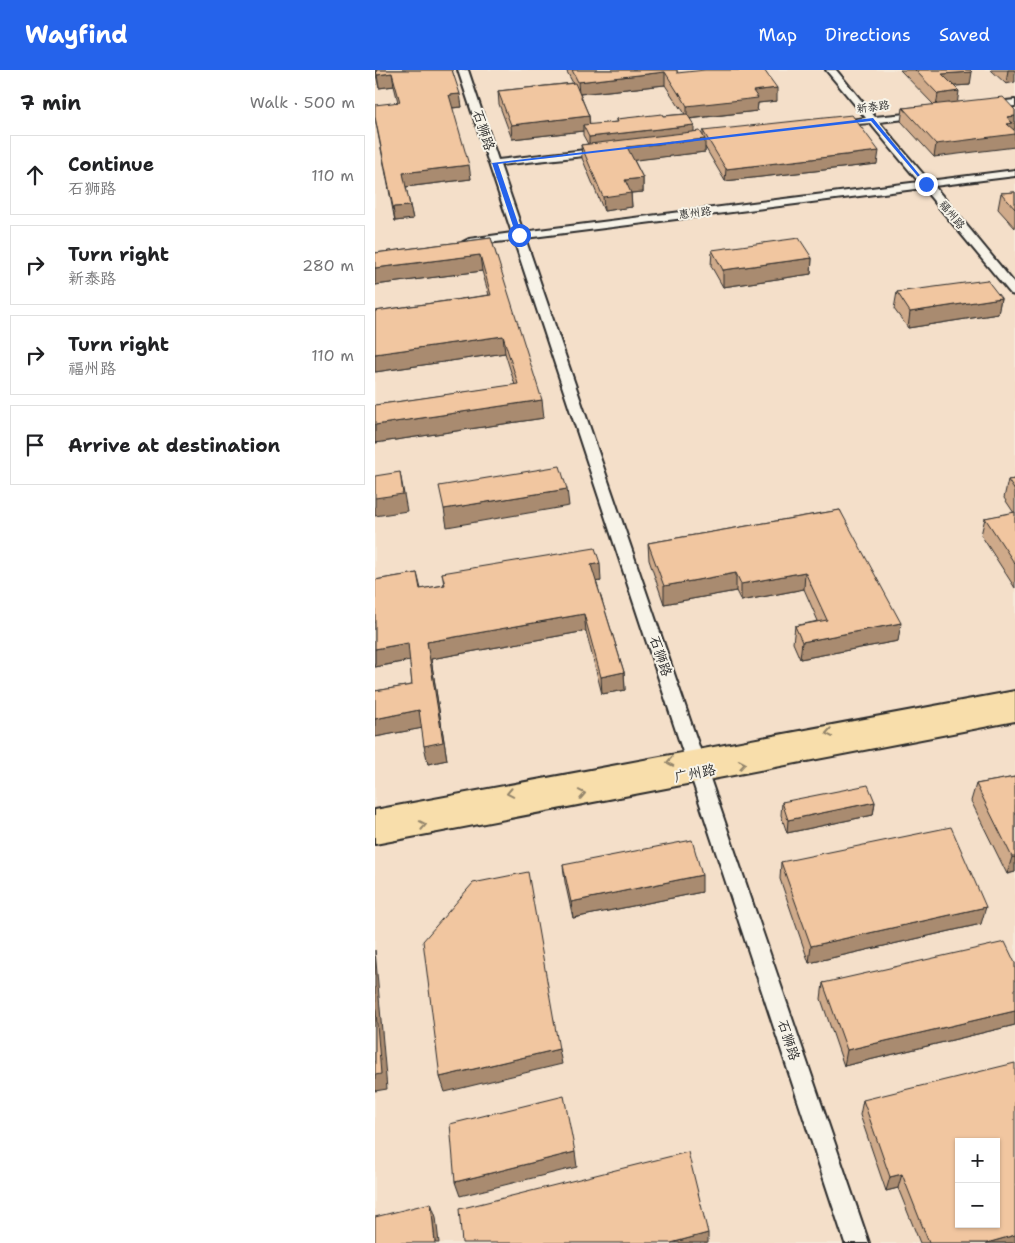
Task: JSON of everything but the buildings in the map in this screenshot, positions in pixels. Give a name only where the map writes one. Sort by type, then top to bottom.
[{"type":"main road","name":"广州路","points":[[375,834],[1015,699]]},
{"type":"main road","name":"广州路","points":[[375,819],[1015,713]]},
{"type":"street","name":"石狮路","points":[[463,70],[857,1243]]},
{"type":"street","name":"福州路","points":[[831,70],[1015,291]]},
{"type":"street","points":[[977,108],[1015,103]]},
{"type":"street","name":"新泰路","points":[[824,125],[929,113]]},
{"type":"street","points":[[495,163],[611,150]]},
{"type":"street","name":"惠州路","points":[[454,244],[1015,173]]},
{"type":"shaded area","points":[[375,70],[1015,70],[1015,1243],[375,1243]]},
{"type":"route","points":[[519,235],[495,163],[873,120],[926,184]]}]
